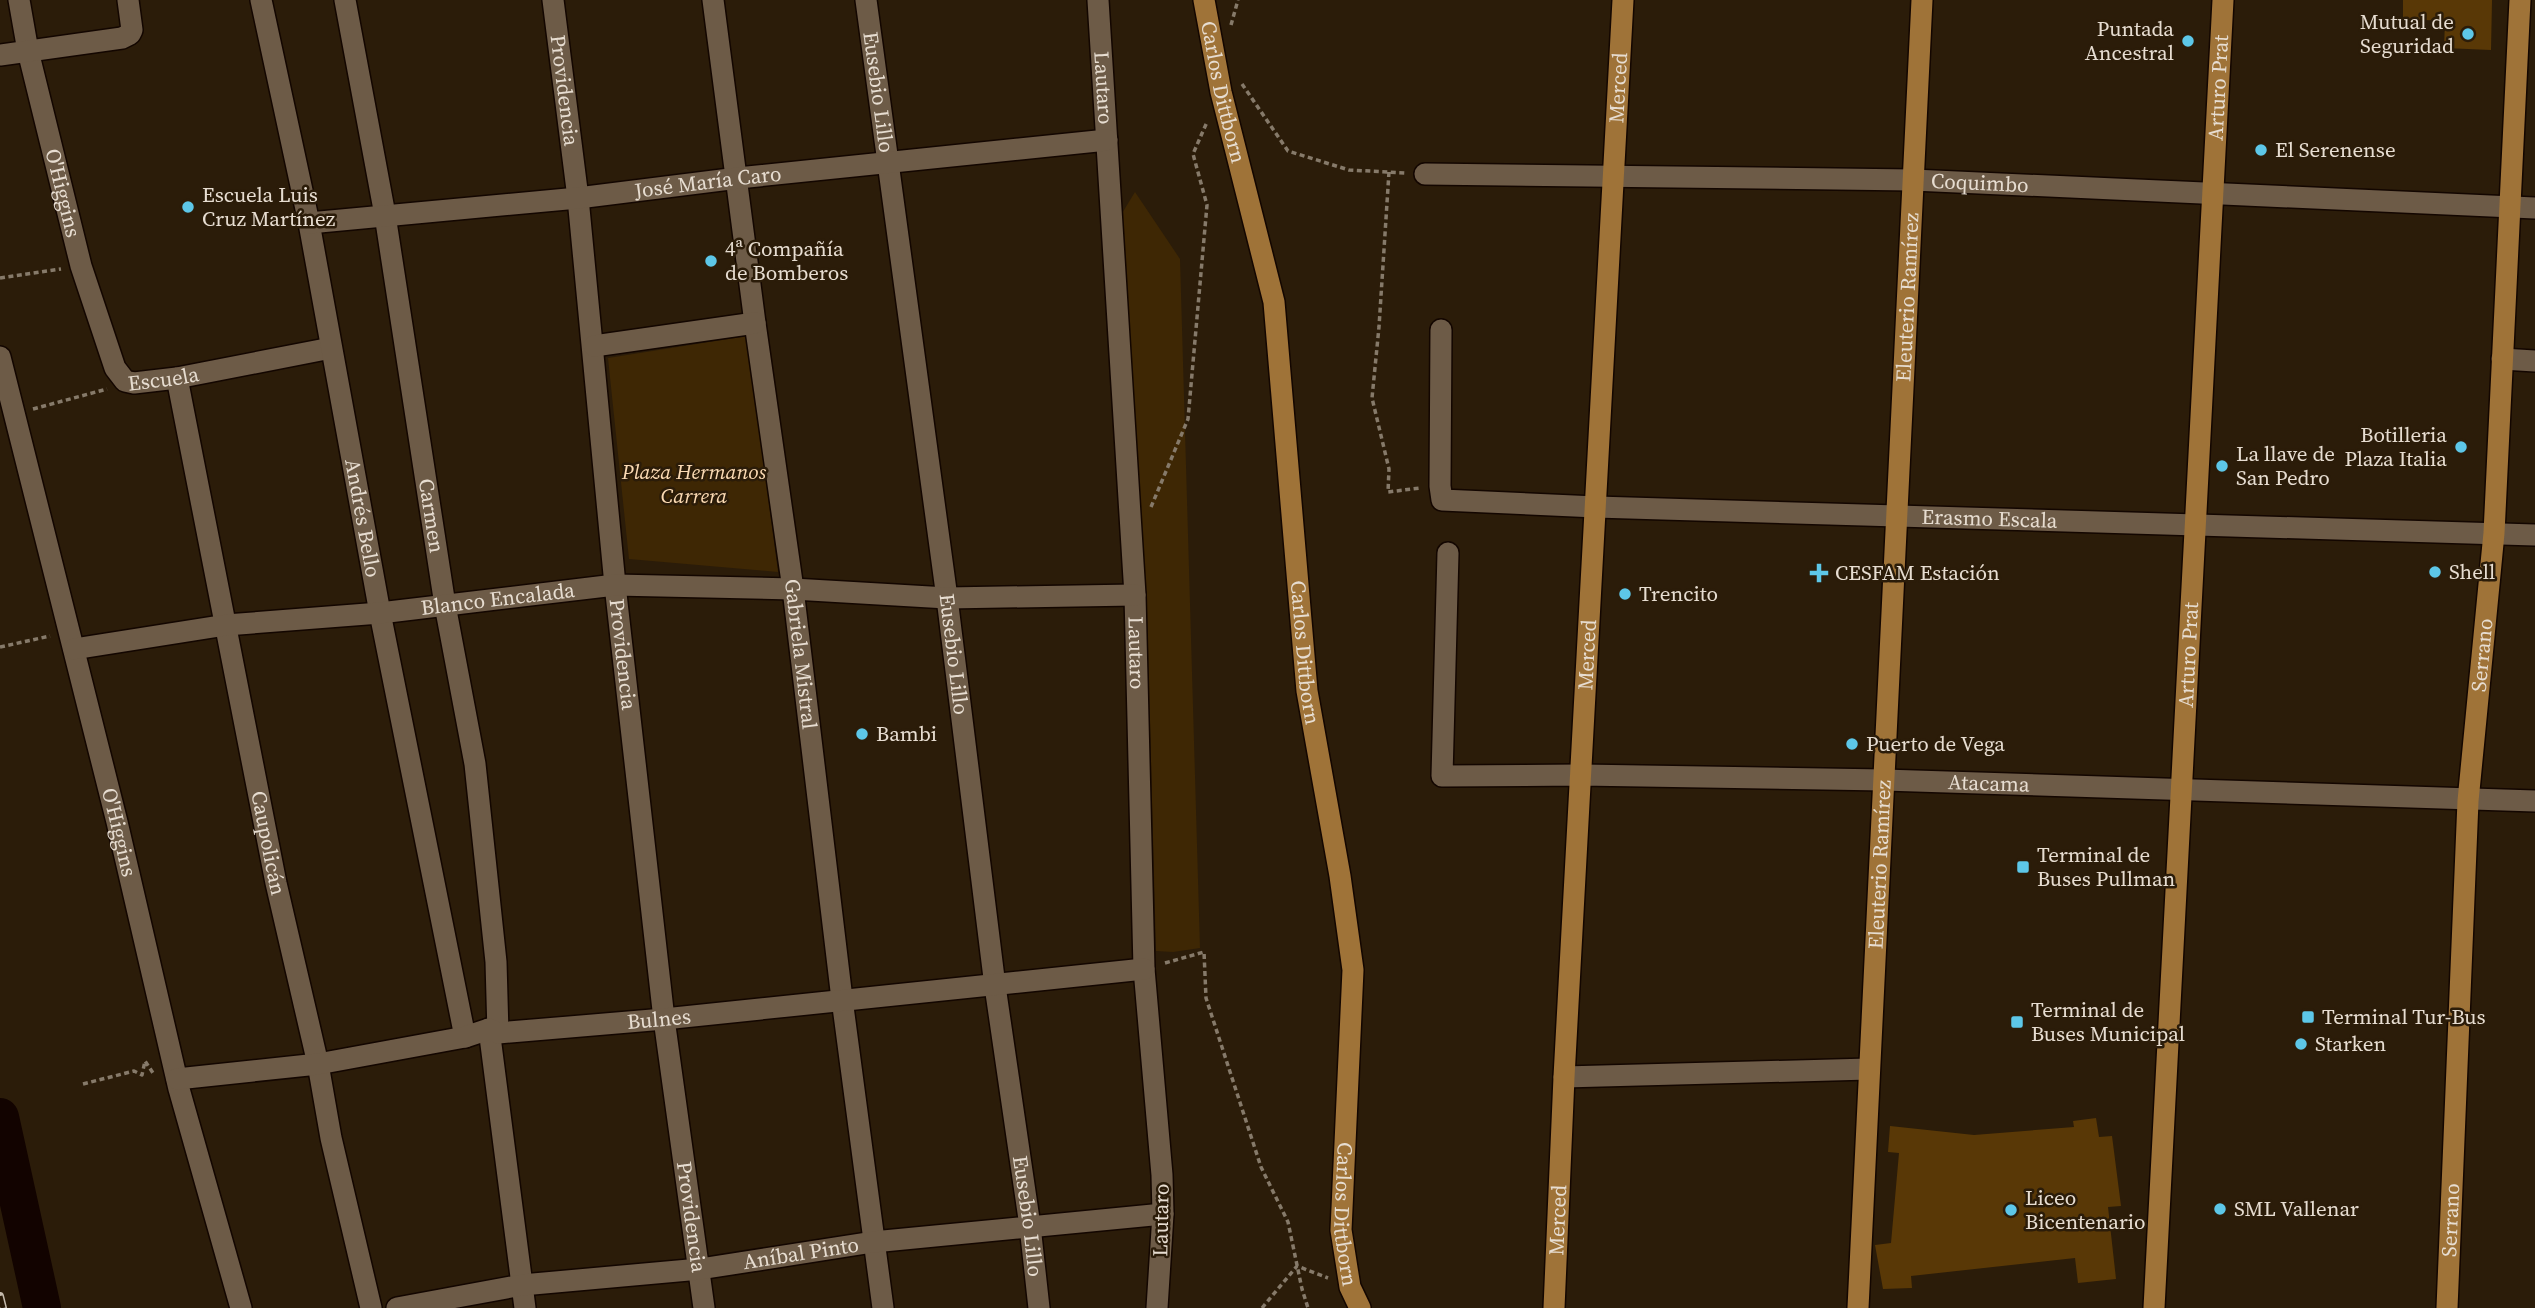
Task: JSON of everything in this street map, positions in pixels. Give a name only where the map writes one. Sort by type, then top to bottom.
[{"type":"main road","name":"Carlos Dittborn","points":[[1204,0],[1221,92],[1274,302],[1307,691],[1340,876],[1353,970],[1341,1230],[1350,1287],[1360,1308]]},
{"type":"main road","name":"Merced","points":[[1554,1308],[1564,1077],[1623,0]]},
{"type":"main road","name":"Eleuterio Ramírez","points":[[1858,1308],[1922,0]]},
{"type":"main road","name":"Arturo Prat","points":[[2154,1308],[2223,0]]},
{"type":"main road","name":"Serrano","points":[[2447,1308],[2468,801],[2494,533],[2520,0]]},
{"type":"street","name":"O'Higgins","points":[[19,0],[28,51],[81,265],[115,368],[125,381]]},
{"type":"street","points":[[0,55],[122,38],[132,30],[128,0]]},
{"type":"street","name":"Andrés Bello","points":[[261,0],[309,223],[380,613],[465,1037]]},
{"type":"street","name":"Carmen","points":[[345,0],[385,215],[445,605],[475,764],[496,962],[493,1031],[525,1308]]},
{"type":"street","name":"Providencia","points":[[553,0],[578,198],[615,585],[664,1019],[704,1308]]},
{"type":"street","name":"Gabriela Mistral","points":[[713,0],[793,589],[842,999],[883,1308]]},
{"type":"street","name":"Eusebio Lillo","points":[[866,0],[1039,1308]]},
{"type":"street","name":"Lautaro","points":[[1098,0],[1135,594],[1143,968],[1163,1214],[1157,1308]]},
{"type":"street","name":"José María Caro","points":[[309,223],[578,198],[737,178],[1107,140]]},
{"type":"street","name":"Coquimbo","points":[[1425,174],[1913,180],[2535,208]]},
{"type":"street","points":[[594,346],[755,323]]},
{"type":"street","points":[[1441,330],[1441,493]]},
{"type":"street","name":"Escuela","points":[[125,381],[134,383],[177,378],[331,348]]},
{"type":"street","name":"O'Higgins","points":[[0,357],[177,1079],[241,1308]]},
{"type":"street","points":[[2502,359],[2535,361]]},
{"type":"street","name":"Caupolicán","points":[[177,378],[276,883],[371,1308]]},
{"type":"street","name":"Erasmo Escala","points":[[1441,493],[1596,507],[2535,535]]},
{"type":"street","name":"Atacama","points":[[1448,554],[1442,776],[1581,775],[1884,780],[2182,788],[2468,801],[2535,801]]},
{"type":"street","name":"Blanco Encalada","points":[[71,640],[380,613],[615,585],[793,589],[947,598],[1135,594]]},
{"type":"street","name":"Bulnes","points":[[177,1079],[318,1063],[493,1031],[664,1019],[842,999],[995,986],[1143,968]]},
{"type":"street","points":[[1564,1077],[1869,1069]]},
{"type":"street","name":"Aníbal Pinto","points":[[397,1308],[522,1285],[700,1269],[873,1242],[1163,1214]]},
{"type":"path","points":[[1231,25],[1238,0]]},
{"type":"path","points":[[1235,75],[1288,151],[1349,170],[1425,174]]},
{"type":"path","points":[[1147,516],[1188,419],[1208,205],[1193,154],[1221,92]]},
{"type":"path","points":[[1389,172],[1372,398],[1390,470],[1388,492],[1441,493]]},
{"type":"path","points":[[0,278],[81,265]]},
{"type":"path","name":"Escuela","points":[[14,414],[112,388],[125,381]]},
{"type":"path","points":[[0,647],[71,640]]},
{"type":"path","points":[[1143,968],[1204,952],[1206,998],[1261,1167],[1289,1222],[1308,1308]]},
{"type":"path","points":[[83,1084],[134,1071],[142,1074],[145,1061],[153,1074],[156,1061]]},
{"type":"path","points":[[1297,1266],[1350,1287]]},
{"type":"path","points":[[1262,1308],[1297,1266]]},
{"type":"green space","points":[[1135,192],[1180,259],[1200,948],[1173,952],[1156,951],[1147,610],[1121,215]]},
{"type":"green space","name":"Plaza Hermanos Carrera","points":[[747,336],[778,572],[629,559],[608,358]]},
{"type":"building","name":"Mutual de Seguridad","points":[[2403,0],[2492,0],[2491,50],[2444,48],[2445,21],[2403,19]]},
{"type":"building","name":"Liceo Bicentenario","points":[[2096,1118],[2099,1137],[2112,1136],[2121,1206],[2108,1207],[2116,1279],[2078,1283],[2075,1258],[1911,1276],[1912,1288],[1883,1289],[1875,1245],[1891,1243],[1899,1153],[1888,1152],[1890,1126],[1974,1135],[2074,1127],[2073,1121]]},
{"type":"waterway","points":[[0,1117],[42,1308]]},
{"type":"railway","points":[[0,1296],[3,1308]]},
{"type":"place","name":"Mutual de Seguridad","points":[[2468,34]]},
{"type":"place","name":"Puntada Ancestral","points":[[2188,41]]},
{"type":"place","name":"El Serenense","points":[[2261,150]]},
{"type":"place","name":"Escuela Luis Cruz Martínez","points":[[188,207]]},
{"type":"place","name":"4ª Compañía de Bomberos","points":[[711,261]]},
{"type":"place","name":"Botilleria Plaza Italia","points":[[2461,447]]},
{"type":"place","name":"La llave de San Pedro","points":[[2222,466]]},
{"type":"place","name":"Shell","points":[[2435,572]]},
{"type":"place","name":"CESFAM Estación","points":[[1819,573]]},
{"type":"place","name":"Trencito","points":[[1625,594]]},
{"type":"place","name":"Bambi","points":[[862,734]]},
{"type":"place","name":"Puerto de Vega","points":[[1852,744]]},
{"type":"place","name":"Terminal de Buses Pullman","points":[[2023,867]]},
{"type":"place","name":"Terminal Tur-Bus","points":[[2308,1017]]},
{"type":"place","name":"Terminal de Buses Municipal","points":[[2017,1022]]},
{"type":"place","name":"Starken","points":[[2301,1044]]},
{"type":"place","name":"SML Vallenar","points":[[2220,1209]]},
{"type":"place","name":"Liceo Bicentenario","points":[[2011,1210]]}]
